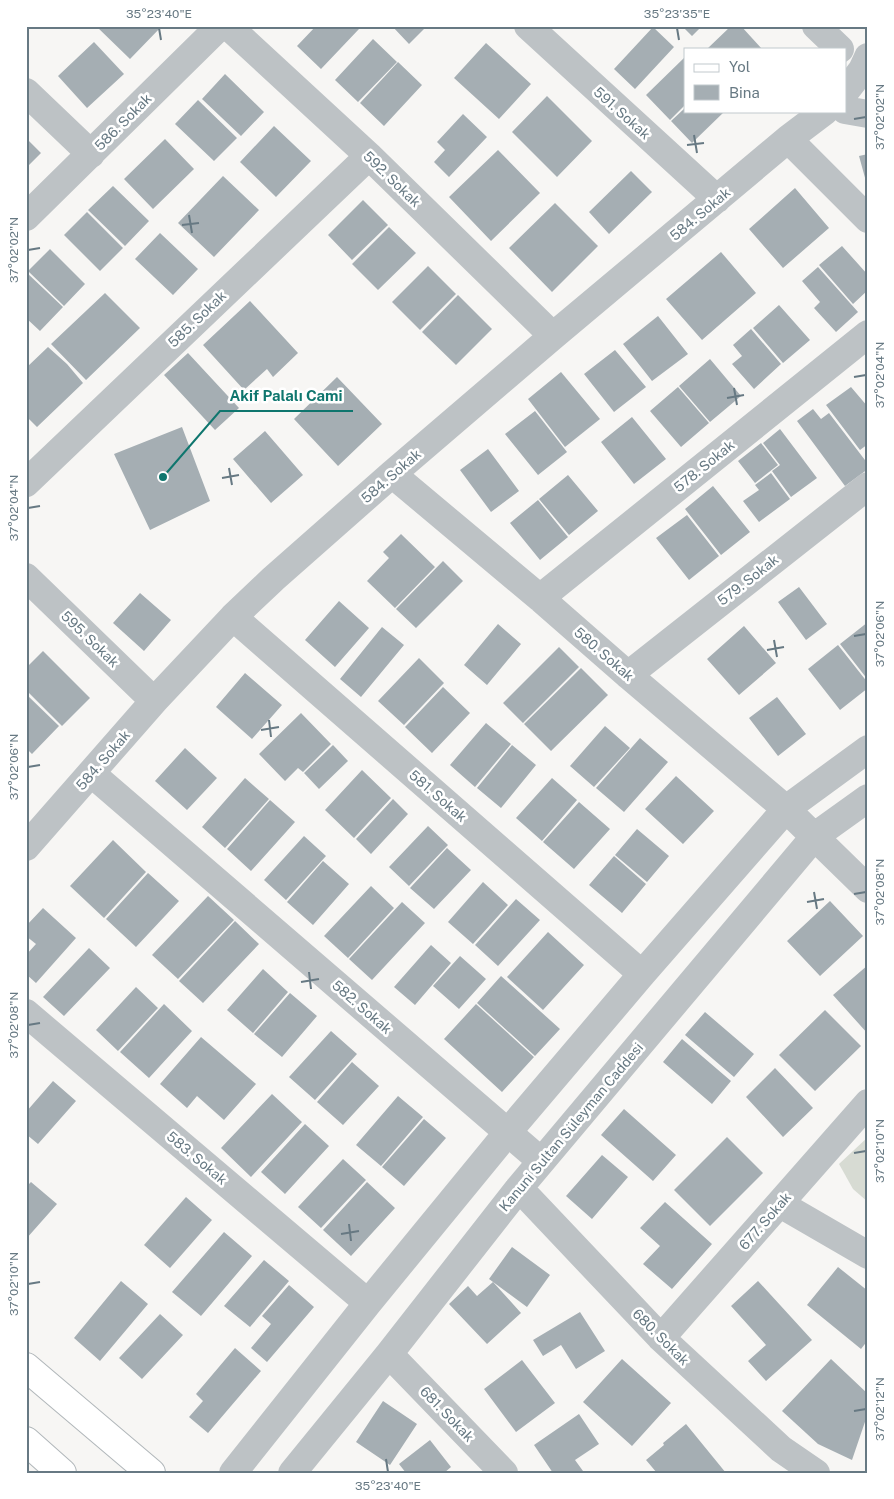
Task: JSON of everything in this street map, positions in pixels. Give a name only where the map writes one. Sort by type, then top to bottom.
[{"type":"main road","points":[[26,1367],[151,1473]]},
{"type":"main road","points":[[26,1441],[62,1473]]},
{"type":"street","name":"586. Sokak","points":[[26,217],[220,26]]},
{"type":"street","name":"592. Sokak","points":[[228,26],[369,156],[553,336]]},
{"type":"street","name":"591. Sokak","points":[[528,26],[717,199]]},
{"type":"street","points":[[816,26],[839,48]]},
{"type":"street","points":[[846,90],[858,60]]},
{"type":"street","points":[[26,92],[91,154]]},
{"type":"street","points":[[846,110],[868,114]]},
{"type":"street","name":"584. Sokak","points":[[26,847],[92,774],[154,701],[233,617],[273,580],[392,474],[553,336],[788,139],[824,112]]},
{"type":"street","points":[[788,139],[868,219]]},
{"type":"street","name":"585. Sokak","points":[[26,483],[369,156]]},
{"type":"street","name":"578. Sokak","points":[[540,598],[868,334]]},
{"type":"street","name":"580. Sokak","points":[[392,474],[786,809],[868,889]]},
{"type":"street","name":"579. Sokak","points":[[628,675],[868,486]]},
{"type":"street","name":"595. Sokak","points":[[26,577],[154,701]]},
{"type":"street","name":"581. Sokak","points":[[233,617],[642,974]]},
{"type":"street","points":[[233,1473],[368,1303],[508,1132],[642,974],[786,809],[868,748]]},
{"type":"street","name":"582. Sokak","points":[[92,774],[541,1161]]},
{"type":"street","name":"Kanuni Sultan Süleyman Caddesi","points":[[292,1473],[389,1354],[541,1161],[815,836],[868,798]]},
{"type":"street","name":"583. Sokak","points":[[26,1013],[368,1303]]},
{"type":"street","name":"677. Sokak","points":[[661,1338],[868,1103]]},
{"type":"street","name":"680. Sokak","points":[[519,1188],[661,1338],[780,1449],[816,1473]]},
{"type":"street","points":[[780,1204],[868,1255]]},
{"type":"street","name":"681. Sokak","points":[[389,1354],[504,1473]]},
{"type":"shaded area","points":[[868,1137],[868,1202],[853,1189],[839,1164]]},
{"type":"building","points":[[96,26],[162,26],[130,59]]},
{"type":"building","points":[[316,26],[355,26],[359,29],[321,69],[297,46]]},
{"type":"building","points":[[392,26],[427,26],[409,44]]},
{"type":"building","points":[[682,26],[702,26],[692,36]]},
{"type":"building","points":[[731,26],[741,26],[761,48],[708,48]]},
{"type":"building","points":[[653,27],[674,47],[635,89],[614,69]]},
{"type":"building","points":[[373,39],[397,62],[358,102],[335,80]]},
{"type":"building","points":[[94,42],[124,74],[87,108],[58,76]]},
{"type":"building","points":[[486,43],[531,84],[499,119],[454,78]]},
{"type":"building","points":[[684,58],[684,106],[670,120],[646,95]]},
{"type":"building","points":[[398,62],[422,85],[384,126],[360,103]]},
{"type":"building","points":[[225,74],[264,112],[241,136],[202,99]]},
{"type":"building","points":[[547,96],[592,141],[557,177],[512,132]]},
{"type":"building","points":[[198,100],[237,138],[214,161],[175,124]]},
{"type":"building","points":[[684,109],[684,112],[724,112],[692,143],[671,121]]},
{"type":"building","points":[[463,114],[487,137],[449,177],[434,162],[445,150],[437,142]]},
{"type":"building","points":[[274,126],[311,161],[276,197],[240,162]]},
{"type":"building","points":[[26,138],[41,153],[26,168]]},
{"type":"building","points":[[165,139],[194,169],[153,209],[124,179]]},
{"type":"building","points":[[498,150],[540,193],[491,241],[449,197]]},
{"type":"building","points":[[868,154],[868,185],[867,185],[859,156]]},
{"type":"building","points":[[631,171],[652,192],[609,234],[589,212]]},
{"type":"building","points":[[223,176],[259,210],[214,257],[178,223]]},
{"type":"building","points":[[113,186],[149,221],[125,246],[88,210]]},
{"type":"building","points":[[795,188],[829,228],[783,268],[749,229]]},
{"type":"building","points":[[363,200],[388,225],[352,260],[328,235]]},
{"type":"building","points":[[555,203],[598,246],[552,292],[509,248]]},
{"type":"building","points":[[87,212],[123,248],[100,271],[64,235]]},
{"type":"building","points":[[389,227],[416,253],[378,290],[352,264]]},
{"type":"building","points":[[160,233],[198,269],[173,295],[135,259]]},
{"type":"building","points":[[842,246],[868,275],[868,290],[853,304],[819,265]]},
{"type":"building","points":[[50,249],[85,284],[64,306],[28,271]]},
{"type":"building","points":[[721,252],[756,293],[702,340],[666,299]]},
{"type":"building","points":[[428,266],[456,294],[420,330],[392,302]]},
{"type":"building","points":[[818,267],[858,312],[836,332],[814,308],[820,302],[802,281]]},
{"type":"building","points":[[26,272],[63,307],[40,331],[26,318]]},
{"type":"building","points":[[105,293],[140,328],[86,380],[51,344]]},
{"type":"building","points":[[458,295],[492,329],[456,365],[422,332]]},
{"type":"building","points":[[250,301],[298,353],[273,377],[267,369],[244,390],[203,345]]},
{"type":"building","points":[[779,305],[810,340],[783,363],[753,328]]},
{"type":"building","points":[[658,316],[688,354],[652,381],[623,344]]},
{"type":"building","points":[[751,329],[781,364],[754,389],[732,364],[742,356],[733,345]]},
{"type":"building","points":[[48,347],[67,364],[83,383],[37,427],[26,416],[26,368]]},
{"type":"building","points":[[615,350],[646,387],[614,412],[584,374]]},
{"type":"building","points":[[188,353],[239,408],[215,430],[164,375]]},
{"type":"building","points":[[710,359],[741,396],[710,422],[679,386]]},
{"type":"building","points":[[561,372],[600,419],[565,447],[528,399]]},
{"type":"building","points":[[337,377],[382,424],[338,466],[294,419]]},
{"type":"building","points":[[678,387],[709,423],[681,447],[650,411]]},
{"type":"building","points":[[851,387],[868,407],[868,444],[860,450],[826,405]]},
{"type":"building","points":[[813,409],[821,419],[829,413],[868,464],[868,469],[845,486],[797,421]]},
{"type":"building","points":[[535,411],[567,452],[538,475],[505,434]]},
{"type":"building","points":[[632,417],[666,459],[634,484],[601,442]]},
{"type":"building","points":[[182,427],[210,501],[150,530],[114,454]]},
{"type":"building","points":[[780,429],[817,478],[791,497],[772,471],[780,465],[763,443]]},
{"type":"building","points":[[265,431],[303,475],[271,503],[233,459]]},
{"type":"building","points":[[761,443],[778,465],[755,483],[738,461]]},
{"type":"building","points":[[488,449],[519,491],[491,512],[460,470]]},
{"type":"building","points":[[771,473],[790,499],[759,522],[743,501],[759,490],[755,485]]},
{"type":"building","points":[[568,475],[598,511],[569,535],[539,499]]},
{"type":"building","points":[[713,486],[750,532],[721,555],[685,509]]},
{"type":"building","points":[[538,500],[568,537],[540,560],[510,523]]},
{"type":"building","points":[[687,515],[719,556],[689,580],[656,538]]},
{"type":"building","points":[[401,534],[435,567],[395,608],[367,581],[389,558],[383,552]]},
{"type":"building","points":[[443,561],[463,581],[416,628],[396,609]]},
{"type":"building","points":[[799,587],[827,624],[806,640],[778,602]]},
{"type":"building","points":[[140,593],[171,620],[144,651],[113,623]]},
{"type":"building","points":[[339,601],[369,628],[335,667],[305,640]]},
{"type":"building","points":[[868,622],[868,680],[840,644]]},
{"type":"building","points":[[498,624],[521,644],[487,685],[464,665]]},
{"type":"building","points":[[744,626],[776,663],[739,695],[707,659]]},
{"type":"building","points":[[382,627],[404,645],[361,697],[340,679]]},
{"type":"building","points":[[838,645],[868,683],[868,688],[840,710],[808,669]]},
{"type":"building","points":[[559,647],[579,667],[523,723],[503,703]]},
{"type":"building","points":[[43,651],[90,698],[62,726],[26,690],[26,668]]},
{"type":"building","points":[[419,658],[444,683],[404,725],[378,701]]},
{"type":"building","points":[[581,668],[608,695],[551,751],[524,724]]},
{"type":"building","points":[[245,673],[282,705],[252,739],[216,707]]},
{"type":"building","points":[[443,687],[470,713],[432,753],[405,727]]},
{"type":"building","points":[[26,694],[59,726],[32,754],[26,748]]},
{"type":"building","points":[[777,697],[806,734],[778,756],[749,718]]},
{"type":"building","points":[[301,713],[331,744],[303,772],[298,768],[285,781],[259,754]]},
{"type":"building","points":[[486,723],[511,744],[475,787],[450,765]]},
{"type":"building","points":[[605,726],[630,748],[594,787],[570,766]]},
{"type":"building","points":[[640,738],[668,762],[624,812],[596,788]]},
{"type":"building","points":[[333,745],[348,761],[319,789],[304,773]]},
{"type":"building","points":[[512,745],[536,765],[501,808],[477,788]]},
{"type":"building","points":[[185,748],[217,778],[187,810],[155,781]]},
{"type":"building","points":[[362,770],[391,798],[354,838],[325,810]]},
{"type":"building","points":[[676,776],[714,811],[683,844],[645,809]]},
{"type":"building","points":[[245,778],[269,799],[225,848],[202,827]]},
{"type":"building","points":[[552,778],[577,800],[542,841],[516,818]]},
{"type":"building","points":[[393,799],[408,814],[371,854],[356,839]]},
{"type":"building","points":[[270,800],[295,822],[251,871],[227,849]]},
{"type":"building","points":[[579,802],[610,829],[574,869],[543,842]]},
{"type":"building","points":[[428,826],[448,845],[409,886],[389,867]]},
{"type":"building","points":[[637,829],[669,856],[647,882],[615,855]]},
{"type":"building","points":[[304,836],[326,856],[286,900],[264,880]]},
{"type":"building","points":[[113,840],[146,872],[104,918],[70,886]]},
{"type":"building","points":[[447,848],[471,870],[434,909],[410,888]]},
{"type":"building","points":[[614,856],[646,884],[622,913],[589,885]]},
{"type":"building","points":[[323,861],[349,884],[313,925],[287,902]]},
{"type":"building","points":[[148,873],[179,901],[136,947],[106,919]]},
{"type":"building","points":[[483,882],[508,905],[473,944],[448,922]]},
{"type":"building","points":[[371,886],[394,908],[348,958],[324,936]]},
{"type":"building","points":[[208,896],[234,920],[178,979],[152,955]]},
{"type":"building","points":[[516,899],[540,920],[498,966],[475,945]]},
{"type":"building","points":[[830,901],[863,936],[820,976],[787,941]]},
{"type":"building","points":[[402,902],[425,923],[372,980],[349,959]]},
{"type":"building","points":[[43,908],[76,938],[36,983],[26,974],[26,955],[36,944],[26,936],[26,926]]},
{"type":"building","points":[[235,921],[259,944],[203,1003],[179,981]]},
{"type":"building","points":[[548,932],[584,965],[543,1010],[507,977]]},
{"type":"building","points":[[431,945],[451,963],[415,1005],[394,987]]},
{"type":"building","points":[[89,948],[110,968],[64,1016],[43,997]]},
{"type":"building","points":[[460,956],[486,979],[459,1009],[433,986]]},
{"type":"building","points":[[868,965],[868,1034],[833,995]]},
{"type":"building","points":[[263,969],[288,992],[253,1033],[227,1010]]},
{"type":"building","points":[[501,976],[560,1029],[535,1056],[477,1003]]},
{"type":"building","points":[[136,987],[158,1008],[118,1051],[96,1030]]},
{"type":"building","points":[[290,993],[317,1016],[282,1057],[254,1034]]},
{"type":"building","points":[[164,1004],[192,1031],[149,1078],[120,1052]]},
{"type":"building","points":[[476,1004],[534,1057],[502,1092],[444,1039]]},
{"type":"building","points":[[825,1010],[861,1046],[815,1091],[779,1055]]},
{"type":"building","points":[[705,1012],[754,1054],[734,1077],[685,1035]]},
{"type":"building","points":[[331,1031],[357,1054],[315,1100],[289,1077]]},
{"type":"building","points":[[201,1037],[256,1084],[224,1120],[197,1096],[187,1108],[160,1084]]},
{"type":"building","points":[[682,1039],[731,1081],[712,1104],[663,1062]]},
{"type":"building","points":[[352,1062],[379,1086],[343,1125],[317,1102]]},
{"type":"building","points":[[775,1068],[813,1108],[783,1137],[746,1097]]},
{"type":"building","points":[[53,1081],[76,1101],[38,1144],[26,1134],[26,1112]]},
{"type":"building","points":[[272,1094],[302,1122],[251,1177],[221,1148]]},
{"type":"building","points":[[398,1096],[423,1117],[381,1166],[356,1145]]},
{"type":"building","points":[[624,1109],[676,1155],[653,1181],[601,1135]]},
{"type":"building","points":[[424,1119],[446,1138],[404,1186],[382,1167]]},
{"type":"building","points":[[305,1124],[329,1146],[285,1194],[261,1172]]},
{"type":"building","points":[[727,1137],[763,1173],[710,1226],[674,1190]]},
{"type":"building","points":[[602,1155],[628,1177],[592,1219],[566,1196]]},
{"type":"building","points":[[343,1159],[366,1180],[321,1228],[298,1207]]},
{"type":"building","points":[[31,1182],[57,1204],[26,1239],[26,1187]]},
{"type":"building","points":[[367,1182],[395,1208],[351,1256],[323,1230]]},
{"type":"building","points":[[186,1197],[212,1220],[170,1268],[144,1245]]},
{"type":"building","points":[[665,1202],[712,1244],[672,1289],[643,1264],[660,1246],[640,1228]]},
{"type":"building","points":[[224,1232],[252,1256],[201,1316],[172,1292]]},
{"type":"building","points":[[512,1247],[550,1275],[527,1307],[489,1279]]},
{"type":"building","points":[[264,1260],[289,1281],[250,1327],[224,1306]]},
{"type":"building","points":[[838,1267],[868,1291],[868,1340],[861,1349],[807,1305]]},
{"type":"building","points":[[121,1281],[148,1304],[100,1361],[74,1338]]},
{"type":"building","points":[[758,1281],[812,1340],[766,1381],[748,1361],[766,1345],[731,1306]]},
{"type":"building","points":[[493,1282],[521,1313],[487,1344],[449,1304],[468,1286],[477,1296]]},
{"type":"building","points":[[289,1285],[314,1307],[267,1362],[251,1348],[271,1324],[262,1316]]},
{"type":"building","points":[[580,1312],[605,1351],[576,1369],[561,1345],[543,1356],[533,1340]]},
{"type":"building","points":[[160,1314],[183,1335],[142,1379],[119,1358]]},
{"type":"building","points":[[235,1348],[261,1371],[208,1433],[189,1417],[203,1401],[196,1394]]},
{"type":"building","points":[[622,1359],[671,1403],[632,1446],[583,1402]]},
{"type":"building","points":[[831,1359],[868,1394],[868,1413],[852,1460],[818,1444],[782,1411]]},
{"type":"building","points":[[522,1360],[555,1403],[516,1432],[484,1389]]},
{"type":"building","points":[[383,1401],[417,1424],[390,1465],[356,1442]]},
{"type":"building","points":[[579,1414],[599,1444],[575,1460],[583,1471],[580,1473],[553,1473],[534,1445]]},
{"type":"building","points":[[686,1424],[726,1473],[657,1473],[646,1460]]},
{"type":"building","points":[[430,1440],[451,1467],[444,1473],[406,1473],[399,1464]]},
{"type":"place","name":"Akif Palalı Cami","points":[[163,477]]}]
